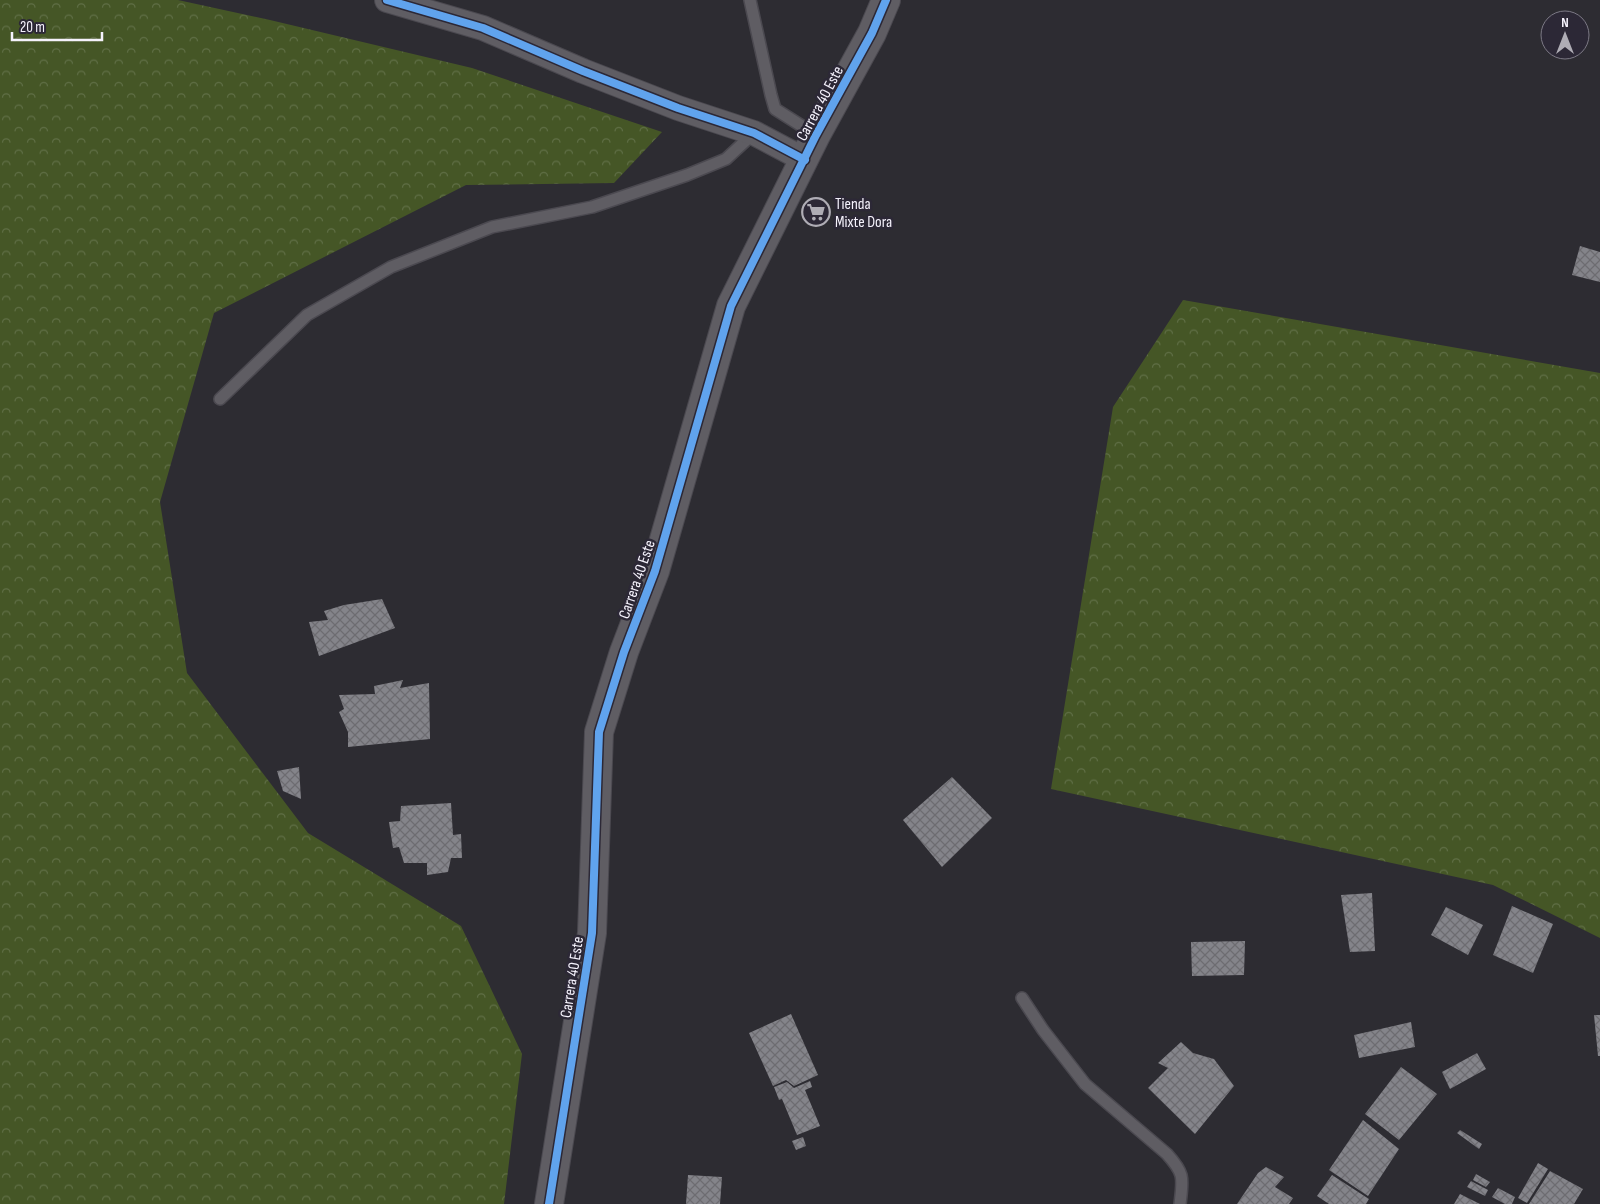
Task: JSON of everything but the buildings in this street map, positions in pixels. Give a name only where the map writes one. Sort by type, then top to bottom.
[{"type":"street","points":[[386,0],[483,28],[678,108],[754,133],[805,160]]},
{"type":"street","name":"Carrera 40 Este","points":[[549,1204],[592,933],[599,732],[624,652],[655,571],[731,306],[816,136],[872,33],[886,0]]},
{"type":"lane","points":[[750,0],[770,95],[775,109],[816,136]]},
{"type":"lane","points":[[220,399],[307,315],[391,267],[492,227],[592,207],[686,176],[726,159],[754,133]]},
{"type":"lane","points":[[1022,998],[1043,1030],[1086,1084],[1167,1154],[1178,1166],[1183,1178],[1180,1204]]},
{"type":"green space","points":[[0,0],[178,0],[472,68],[662,132],[614,183],[466,185],[214,313],[160,502],[187,673],[308,833],[461,926],[522,1054],[504,1204],[0,1204]]},
{"type":"green space","points":[[1183,300],[1600,373],[1600,938],[1493,885],[1051,789],[1113,407]]},
{"type":"cycle path","points":[[387,0],[483,28],[583,71],[678,108],[754,133],[805,160]]},
{"type":"cycle path","points":[[549,1204],[592,933],[599,732],[624,652],[655,571],[731,306],[816,135],[872,33],[886,0]]},
{"type":"place","name":"Tienda Mixte Dora","points":[[816,212]]}]
